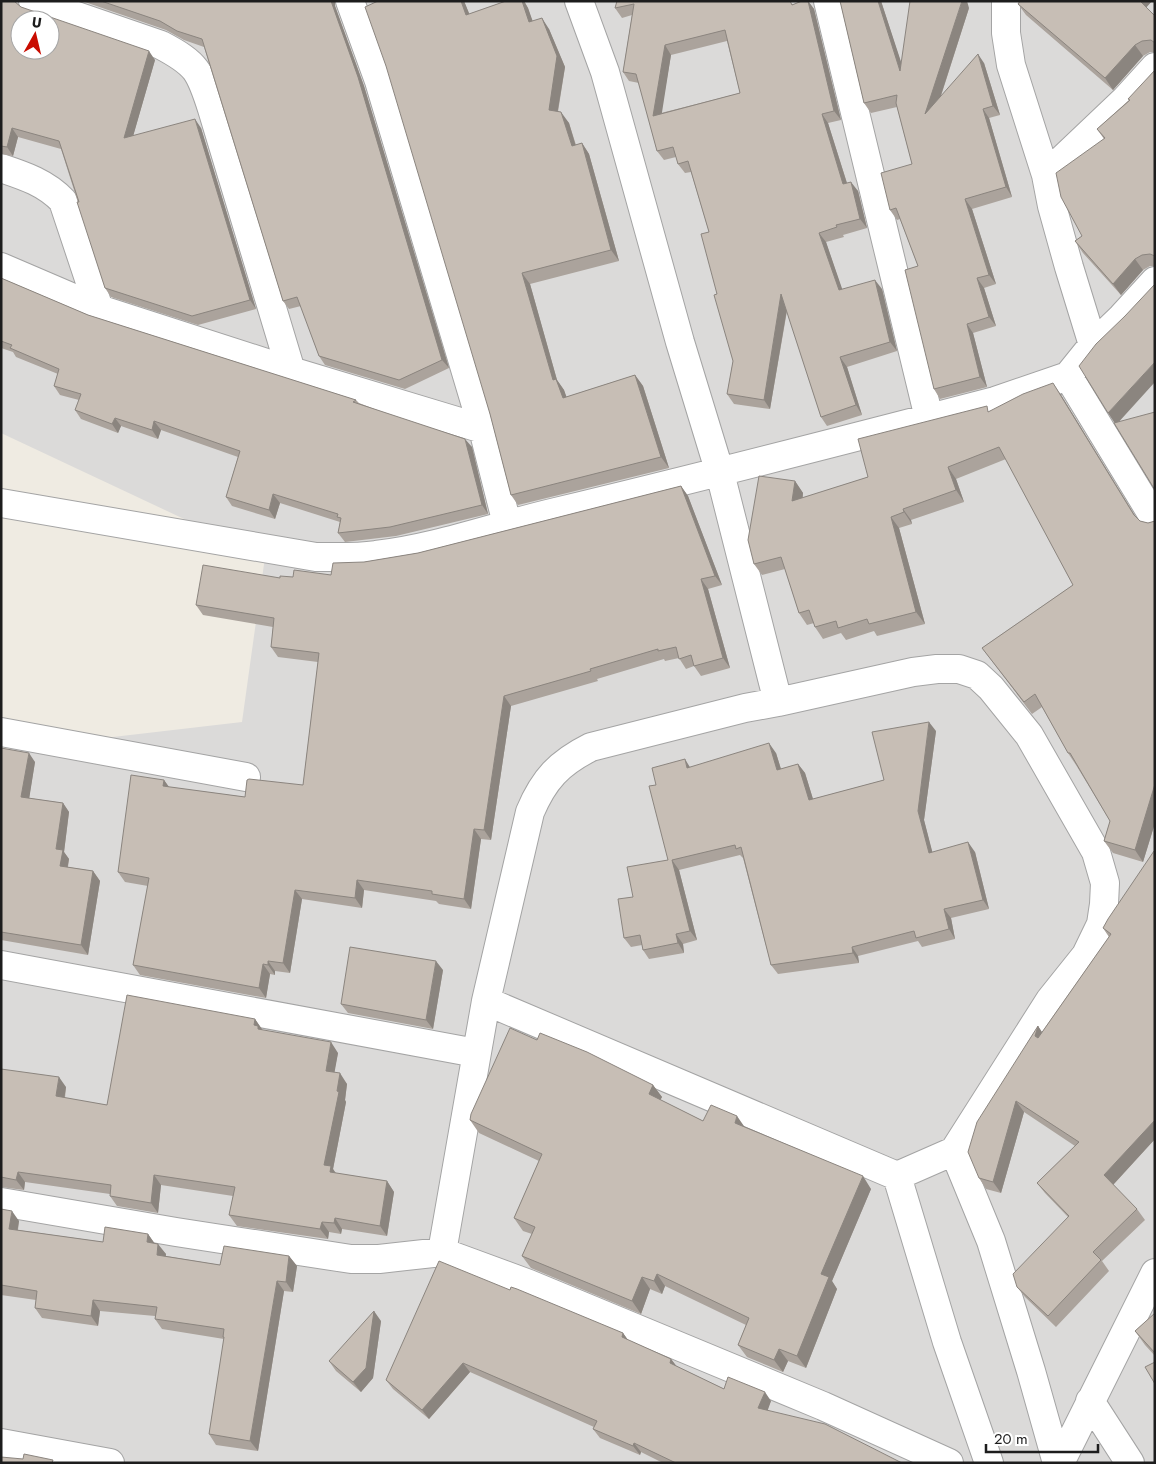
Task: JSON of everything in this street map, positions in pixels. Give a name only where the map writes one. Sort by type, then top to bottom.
[{"type":"street","points":[[33,1],[161,45],[180,55],[193,65],[205,87],[291,371]]},
{"type":"street","points":[[350,1],[379,81],[483,429],[507,524]]},
{"type":"street","points":[[578,1],[605,72],[680,342],[720,472],[778,702]]},
{"type":"street","points":[[828,1],[929,418]]},
{"type":"street","points":[[1006,1],[1006,33],[1011,65],[1046,175],[1066,258],[1093,346]]},
{"type":"street","points":[[1046,175],[1125,100],[1155,67]]},
{"type":"street","points":[[1,168],[37,182],[50,189],[63,201],[99,309]]},
{"type":"street","points":[[1,267],[99,309],[291,371],[483,429]]},
{"type":"street","points":[[1,503],[316,557],[351,557],[408,550],[995,401],[1068,376],[1093,346],[1155,281]]},
{"type":"street","points":[[1068,376],[1155,519]]},
{"type":"street","points":[[442,1252],[486,1001],[530,812],[540,791],[558,768],[576,755],[592,747],[693,720],[913,672],[959,669],[977,675],[991,688],[1029,735],[1096,852],[1105,883],[1101,924],[1086,955],[1050,1000],[954,1151],[898,1176],[486,1001]]},
{"type":"street","points":[[1,732],[246,778]]},
{"type":"street","points":[[1,965],[476,1053]]},
{"type":"street","points":[[954,1151],[991,1241],[1058,1463]]},
{"type":"street","points":[[898,1176],[947,1342],[989,1463]]},
{"type":"street","points":[[1,1202],[342,1258],[379,1259],[442,1252],[529,1284],[823,1406],[949,1463]]},
{"type":"street","points":[[1058,1463],[1155,1273]]},
{"type":"street","points":[[1090,1401],[1130,1463]]},
{"type":"street","points":[[1,1443],[110,1463]]},
{"type":"shaded area","points":[[1,1],[1155,1],[1155,1463],[1,1463],[1,750],[242,722],[265,557],[1,433]]},
{"type":"building","points":[[1,1],[14,1],[21,7],[30,10],[10,10],[10,60],[60,60],[60,20],[149,51],[124,138],[195,119],[250,300],[192,316],[105,288],[59,141],[12,128],[7,147],[1,146]]},
{"type":"building","points":[[101,1],[331,1],[358,77],[442,360],[399,380],[319,356],[297,297],[283,301],[202,39],[177,31],[160,21]]},
{"type":"building","points":[[378,1],[461,1],[466,15],[506,1],[522,1],[529,22],[542,18],[557,56],[549,110],[561,112],[572,146],[582,143],[611,250],[522,273],[553,380],[556,379],[563,398],[635,375],[661,457],[511,495],[490,414],[386,66],[365,7]]},
{"type":"building","points":[[617,1],[790,1],[792,5],[808,1],[834,111],[822,114],[843,184],[851,182],[860,219],[836,225],[837,227],[819,233],[839,290],[875,280],[890,342],[840,357],[856,405],[821,417],[781,294],[764,400],[727,394],[733,361],[714,295],[717,294],[701,234],[709,232],[688,161],[678,164],[673,147],[657,151],[636,74],[623,72],[634,4],[615,8]],"holes":[[[725,30],[740,93],[653,116],[665,45]]]},
{"type":"building","points":[[840,1],[878,1],[900,71],[910,1],[962,1],[925,114],[978,54],[993,106],[983,109],[1006,187],[965,199],[989,275],[977,278],[989,317],[967,324],[980,377],[934,389],[905,270],[918,266],[896,208],[890,210],[881,173],[912,164],[896,103],[897,95],[864,103]]},
{"type":"building","points":[[1020,1],[1140,1],[1155,16],[1155,43],[1151,40],[1142,41],[1135,45],[1105,78],[1018,4]]},
{"type":"building","points":[[1155,70],[1155,256],[1150,254],[1142,255],[1135,259],[1113,284],[1075,241],[1082,236],[1061,197],[1056,173],[1105,138],[1097,129],[1130,100],[1128,99]]},
{"type":"building","points":[[1,278],[88,315],[356,400],[353,402],[465,439],[482,505],[390,527],[338,533],[341,518],[337,517],[338,514],[273,494],[269,510],[226,497],[240,451],[154,421],[152,430],[115,418],[112,424],[75,410],[81,394],[54,386],[59,369],[10,348],[12,345],[1,341]]},
{"type":"building","points":[[1155,284],[1155,362],[1108,413],[1079,366],[1096,344]]},
{"type":"building","points":[[1053,383],[1134,515],[1140,521],[1148,523],[1155,521],[1155,784],[1135,850],[1104,841],[1110,821],[1070,753],[1068,753],[1035,694],[1024,702],[982,648],[1073,585],[999,447],[948,467],[956,490],[903,509],[904,512],[891,517],[916,612],[869,624],[867,619],[838,628],[836,621],[815,627],[809,610],[799,613],[781,557],[754,564],[748,540],[759,476],[795,481],[792,501],[868,477],[858,439],[987,406],[988,412],[1023,394]]},
{"type":"building","points":[[1155,412],[1155,490],[1114,423]]},
{"type":"building","points":[[681,486],[715,576],[701,579],[723,658],[694,666],[691,655],[679,659],[676,647],[658,651],[658,649],[504,696],[484,830],[474,829],[464,899],[432,894],[432,891],[357,880],[355,898],[295,890],[283,963],[268,961],[268,965],[263,964],[259,988],[133,965],[149,878],[118,872],[131,775],[164,780],[163,786],[245,797],[247,780],[249,779],[303,785],[319,653],[271,647],[274,618],[196,605],[203,565],[280,578],[280,576],[293,577],[294,570],[331,575],[333,563],[364,562],[418,553]]},
{"type":"building","points":[[929,722],[918,811],[929,853],[968,842],[983,900],[944,909],[949,929],[916,938],[914,931],[852,947],[853,953],[771,965],[741,847],[736,849],[735,845],[672,860],[690,931],[676,934],[678,943],[643,950],[640,935],[624,938],[618,899],[633,897],[627,867],[668,860],[649,786],[656,785],[652,768],[685,759],[687,768],[769,743],[777,770],[798,764],[809,800],[884,780],[872,732]]},
{"type":"building","points":[[1,748],[29,753],[21,797],[63,803],[56,849],[63,850],[60,866],[93,871],[81,945],[1,932]]},
{"type":"building","points":[[1154,851],[1155,1120],[1104,1175],[1137,1209],[1093,1252],[1101,1260],[1048,1316],[1017,1287],[1013,1274],[1069,1216],[1037,1183],[1079,1142],[1016,1101],[993,1182],[979,1178],[968,1152],[977,1122],[1038,1026],[1035,1036],[1038,1038],[1111,934],[1103,928]]},
{"type":"building","points":[[350,947],[436,961],[426,1020],[341,1004]]},
{"type":"building","points":[[127,995],[255,1019],[254,1025],[258,1026],[258,1029],[331,1042],[326,1071],[340,1073],[337,1091],[339,1092],[324,1165],[331,1166],[330,1172],[387,1181],[380,1226],[335,1218],[334,1223],[322,1222],[320,1229],[229,1215],[235,1187],[154,1175],[151,1203],[110,1196],[111,1185],[18,1172],[16,1180],[1,1177],[1,1069],[59,1077],[56,1096],[107,1105]]},
{"type":"building","points":[[510,1028],[537,1040],[540,1033],[587,1052],[653,1085],[649,1094],[703,1121],[711,1105],[737,1116],[735,1123],[863,1176],[821,1274],[829,1277],[797,1356],[779,1349],[774,1360],[738,1345],[749,1318],[657,1274],[654,1281],[642,1277],[632,1301],[522,1256],[535,1227],[514,1218],[542,1154],[470,1120]]},
{"type":"building","points":[[1,1209],[12,1211],[9,1229],[103,1242],[105,1227],[148,1234],[147,1242],[158,1244],[157,1255],[220,1265],[224,1246],[289,1256],[286,1282],[277,1281],[250,1441],[209,1434],[224,1329],[155,1319],[157,1307],[93,1300],[91,1316],[35,1308],[37,1291],[1,1285]]},
{"type":"building","points":[[439,1261],[510,1290],[511,1287],[517,1289],[623,1333],[622,1337],[671,1359],[670,1363],[724,1389],[728,1377],[765,1392],[758,1408],[825,1424],[902,1463],[676,1463],[634,1443],[633,1446],[593,1429],[597,1421],[463,1363],[422,1410],[386,1380]]},
{"type":"building","points":[[374,1311],[366,1368],[353,1382],[329,1361]]},
{"type":"building","points":[[1155,1313],[1155,1353],[1135,1331]]},
{"type":"building","points":[[1155,1362],[1155,1384],[1145,1367]]},
{"type":"building","points":[[24,1454],[53,1460],[52,1463],[1,1463],[1,1457],[23,1459]]}]
